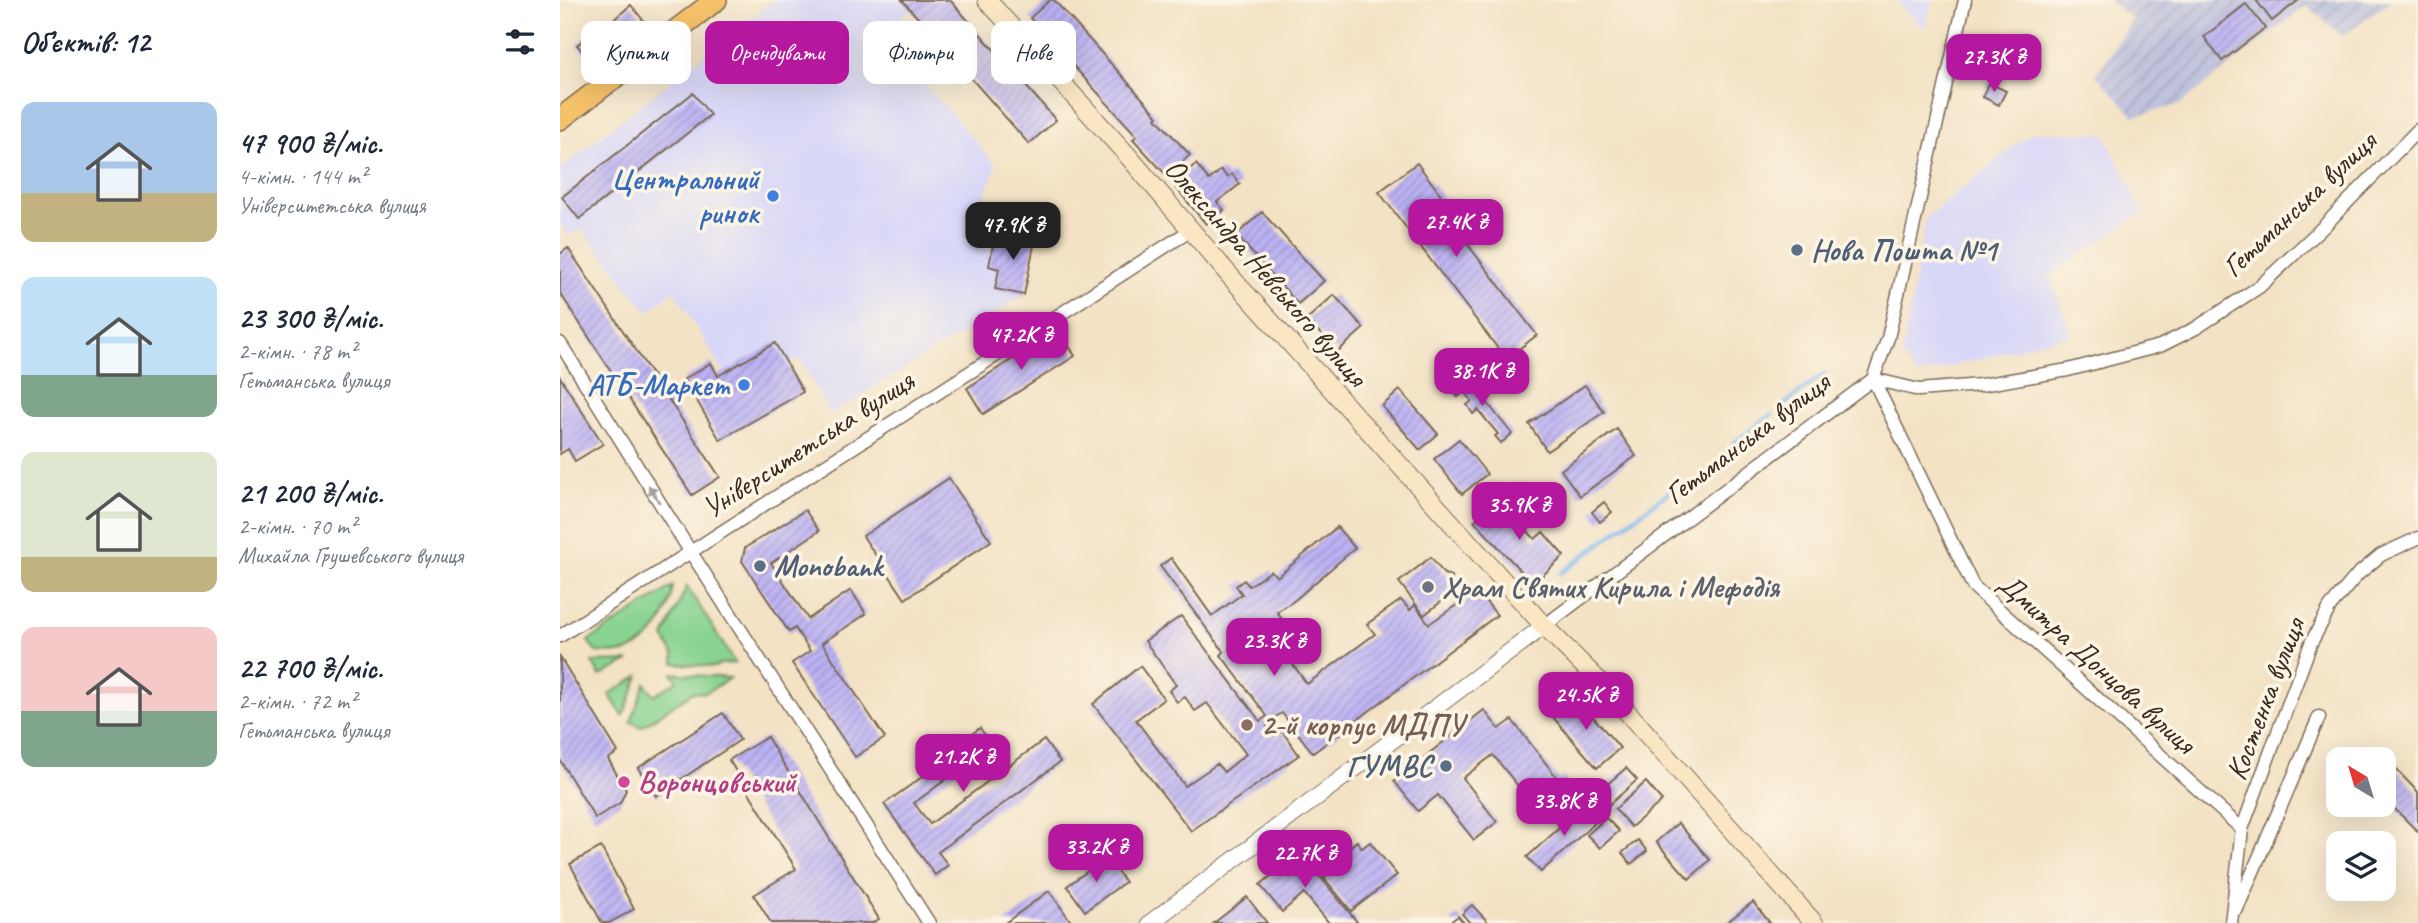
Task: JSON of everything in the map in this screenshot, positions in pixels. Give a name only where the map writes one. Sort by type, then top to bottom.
[{"type":"highway","points":[[560,119],[716,0]]},
{"type":"main road","name":"Олександра Невського вулиця","points":[[987,0],[1129,157],[1230,276],[1544,626],[1606,688],[1814,923]]},
{"type":"street","points":[[1873,379],[1888,338],[1965,0]]},
{"type":"street","name":"Гетьманська вулиця","points":[[1150,923],[1873,379],[1919,390],[1981,385],[2068,370],[2160,346],[2196,328],[2259,287],[2418,130]]},
{"type":"street","name":"Університетська вулиця","points":[[560,636],[1191,230]]},
{"type":"street","points":[[560,343],[929,923]]},
{"type":"street","name":"Дмитра Донцова вулиця","points":[[1873,379],[1973,586],[2242,829]]},
{"type":"street","name":"Костенка вулиця","points":[[2231,923],[2242,829],[2311,643],[2330,607],[2357,575],[2381,555],[2418,538]]},
{"type":"street","points":[[2231,923],[2319,717]]},
{"type":"shaded area","name":"Центральний ринок","points":[[774,0],[921,0],[896,21],[863,21],[863,84],[925,84],[996,165],[974,227],[991,254],[989,266],[999,269],[995,288],[1024,295],[831,414],[799,358],[753,382],[729,380],[673,290],[648,312],[582,229],[568,236],[560,223],[560,169],[668,84],[691,84],[691,66],[705,54],[705,84],[849,84],[849,21],[747,21]]},
{"type":"shaded area","points":[[1895,0],[1933,0],[1925,28]]},
{"type":"shaded area","points":[[2108,0],[2392,0],[2342,36],[2307,5],[2179,105],[2134,116],[2096,75],[2133,19]]},
{"type":"shaded area","points":[[2032,132],[2104,134],[2143,212],[2049,276],[2072,334],[1917,376],[1902,355],[1926,218]]},
{"type":"green space","points":[[673,586],[664,616],[647,640],[625,652],[596,652],[588,641]]},
{"type":"green space","points":[[687,586],[735,663],[715,667],[674,663],[674,655],[664,637]]},
{"type":"green space","points":[[629,661],[600,676],[592,662]]},
{"type":"green space","points":[[672,673],[730,678],[706,693],[693,692],[641,727],[631,722],[645,683],[654,695],[677,681]]},
{"type":"green space","points":[[639,676],[623,716],[609,694]]},
{"type":"building","points":[[902,0],[950,0],[969,21],[921,21]]},
{"type":"building","points":[[1050,0],[1054,0],[1073,21],[1033,21],[1030,18]]},
{"type":"building","points":[[2256,0],[2299,0],[2272,21]]},
{"type":"building","points":[[2246,4],[2265,28],[2222,61],[2204,37]]},
{"type":"building","points":[[631,5],[644,21],[612,21]]},
{"type":"building","points":[[1076,25],[1190,155],[1167,176],[1133,139],[1137,136],[1076,69]]},
{"type":"building","points":[[977,31],[991,46],[991,84],[1024,84],[1056,120],[1029,144],[976,84]]},
{"type":"building","points":[[1989,83],[2006,91],[1999,105],[1983,97]]},
{"type":"building","points":[[693,93],[710,115],[579,219],[562,197]]},
{"type":"building","points":[[1417,163],[1456,215],[1449,220],[1537,335],[1506,359],[1379,192]]},
{"type":"building","points":[[1196,164],[1209,180],[1221,170],[1227,177],[1232,174],[1240,184],[1217,202],[1224,210],[1206,224],[1172,183]]},
{"type":"building","points":[[1262,212],[1324,281],[1298,304],[1236,235]]},
{"type":"building","points":[[1016,231],[1036,235],[1024,295],[995,289],[999,269],[989,266],[993,245]]},
{"type":"building","points":[[568,248],[720,477],[692,495],[560,293],[560,254]]},
{"type":"building","points":[[1334,295],[1364,328],[1337,352],[1307,319]]},
{"type":"building","points":[[1059,330],[1075,356],[983,414],[967,388]]},
{"type":"building","name":"АТБ-Маркет","points":[[775,343],[803,392],[720,440],[684,379],[711,363],[718,376]]},
{"type":"building","points":[[1466,376],[1512,434],[1501,443],[1495,436],[1498,434],[1478,410],[1473,414],[1467,405],[1472,401],[1464,392],[1458,397],[1451,388]]},
{"type":"building","points":[[560,377],[603,444],[575,461],[568,449],[560,454]]},
{"type":"building","points":[[1585,385],[1604,412],[1547,451],[1529,424]]},
{"type":"building","points":[[1400,390],[1438,434],[1420,450],[1382,406]]},
{"type":"building","points":[[1617,429],[1636,456],[1580,496],[1561,470]]},
{"type":"building","points":[[1459,439],[1487,474],[1462,494],[1434,459]]},
{"type":"building","points":[[949,478],[991,541],[905,599],[863,536]]},
{"type":"building","points":[[1498,499],[1535,539],[1543,532],[1564,556],[1533,584],[1474,521]]},
{"type":"building","points":[[1604,502],[1612,512],[1600,522],[1592,512]]},
{"type":"building","points":[[805,510],[819,531],[771,563],[808,619],[851,590],[866,614],[822,643],[885,738],[855,757],[792,663],[810,651],[795,628],[789,632],[742,561],[745,548]]},
{"type":"building","points":[[1337,527],[1355,548],[1295,600],[1277,612],[1283,621],[1269,631],[1307,684],[1375,634],[1367,624],[1401,600],[1410,610],[1415,605],[1429,624],[1477,591],[1497,615],[1313,753],[1282,713],[1271,720],[1273,722],[1267,727],[1274,736],[1282,731],[1299,755],[1191,831],[1093,704],[1140,666],[1164,699],[1136,720],[1185,786],[1217,764],[1224,772],[1246,754],[1207,703],[1195,711],[1185,697],[1177,702],[1169,691],[1176,685],[1145,641],[1181,616],[1260,721],[1267,716],[1221,655],[1224,652],[1160,566],[1171,558],[1212,616],[1242,594],[1236,586],[1244,580],[1249,586],[1271,571],[1277,577]]},
{"type":"building","name":"Храм Святих Кирила і Мефодія","points":[[1431,557],[1444,574],[1452,576],[1452,584],[1456,590],[1424,615],[1399,582]]},
{"type":"building","points":[[560,657],[618,752],[608,759],[626,790],[620,803],[595,818],[560,760]]},
{"type":"building","points":[[1575,696],[1620,748],[1597,768],[1552,716]]},
{"type":"building","name":"ГУМВС","points":[[1484,710],[1499,729],[1512,720],[1559,780],[1563,777],[1571,787],[1544,809],[1536,799],[1531,802],[1493,755],[1463,778],[1497,822],[1474,840],[1438,795],[1418,811],[1394,781]]},
{"type":"building","points":[[723,713],[740,740],[656,796],[638,768]]},
{"type":"building","points":[[980,728],[992,746],[914,803],[930,824],[1044,740],[1060,762],[938,852],[948,865],[935,875],[884,804],[939,765],[930,752],[956,733],[962,741]]},
{"type":"building","points":[[767,737],[879,919],[872,923],[771,923],[754,895],[796,869],[729,760]]},
{"type":"building","points":[[1626,768],[1637,780],[1600,813],[1589,800]]},
{"type":"building","points":[[2396,769],[2418,792],[2418,832],[2396,810]]},
{"type":"building","points":[[1646,782],[1662,801],[1631,827],[1615,809]]},
{"type":"building","points":[[1587,803],[1600,818],[1541,872],[1527,857]]},
{"type":"building","points":[[1606,818],[1619,831],[1600,848],[1587,835]]},
{"type":"building","points":[[1678,823],[1710,860],[1689,879],[1656,842]]},
{"type":"building","points":[[1638,840],[1647,851],[1631,864],[1622,853]]},
{"type":"building","points":[[1357,841],[1362,848],[1370,842],[1397,875],[1351,911],[1324,878],[1335,869],[1330,862]]},
{"type":"building","points":[[601,847],[634,909],[609,923],[602,923],[570,864]]},
{"type":"building","points":[[1300,852],[1358,923],[1329,923],[1304,893],[1282,912],[1260,885]]},
{"type":"building","points":[[1107,857],[1125,882],[1085,911],[1067,886]]},
{"type":"building","points":[[1049,891],[1070,920],[1066,923],[1005,923]]},
{"type":"building","points":[[1247,897],[1267,923],[1214,923]]},
{"type":"building","points":[[1753,902],[1770,923],[1726,923]]},
{"type":"building","points":[[1472,905],[1489,923],[1470,923],[1462,914]]},
{"type":"building","points":[[1458,916],[1464,923],[1449,923]]},
{"type":"waterway","points":[[1785,404],[1824,374]]},
{"type":"waterway","points":[[1734,443],[1771,415]]},
{"type":"waterway","points":[[1561,573],[1669,492]]},
{"type":"place","name":"Центральний ринок","points":[[773,196]]},
{"type":"place","name":"Нова Пошта №1","points":[[1797,250]]},
{"type":"place","name":"АТБ-Маркет","points":[[744,385]]},
{"type":"place","name":"Monobank","points":[[760,566]]},
{"type":"place","name":"Храм Святих Кирила і Мефодія","points":[[1428,587]]},
{"type":"place","name":"2-й корпус МДПУ","points":[[1247,725]]},
{"type":"place","name":"ГУМВС","points":[[1446,766]]},
{"type":"place","name":"Воронцовський","points":[[624,782]]}]
